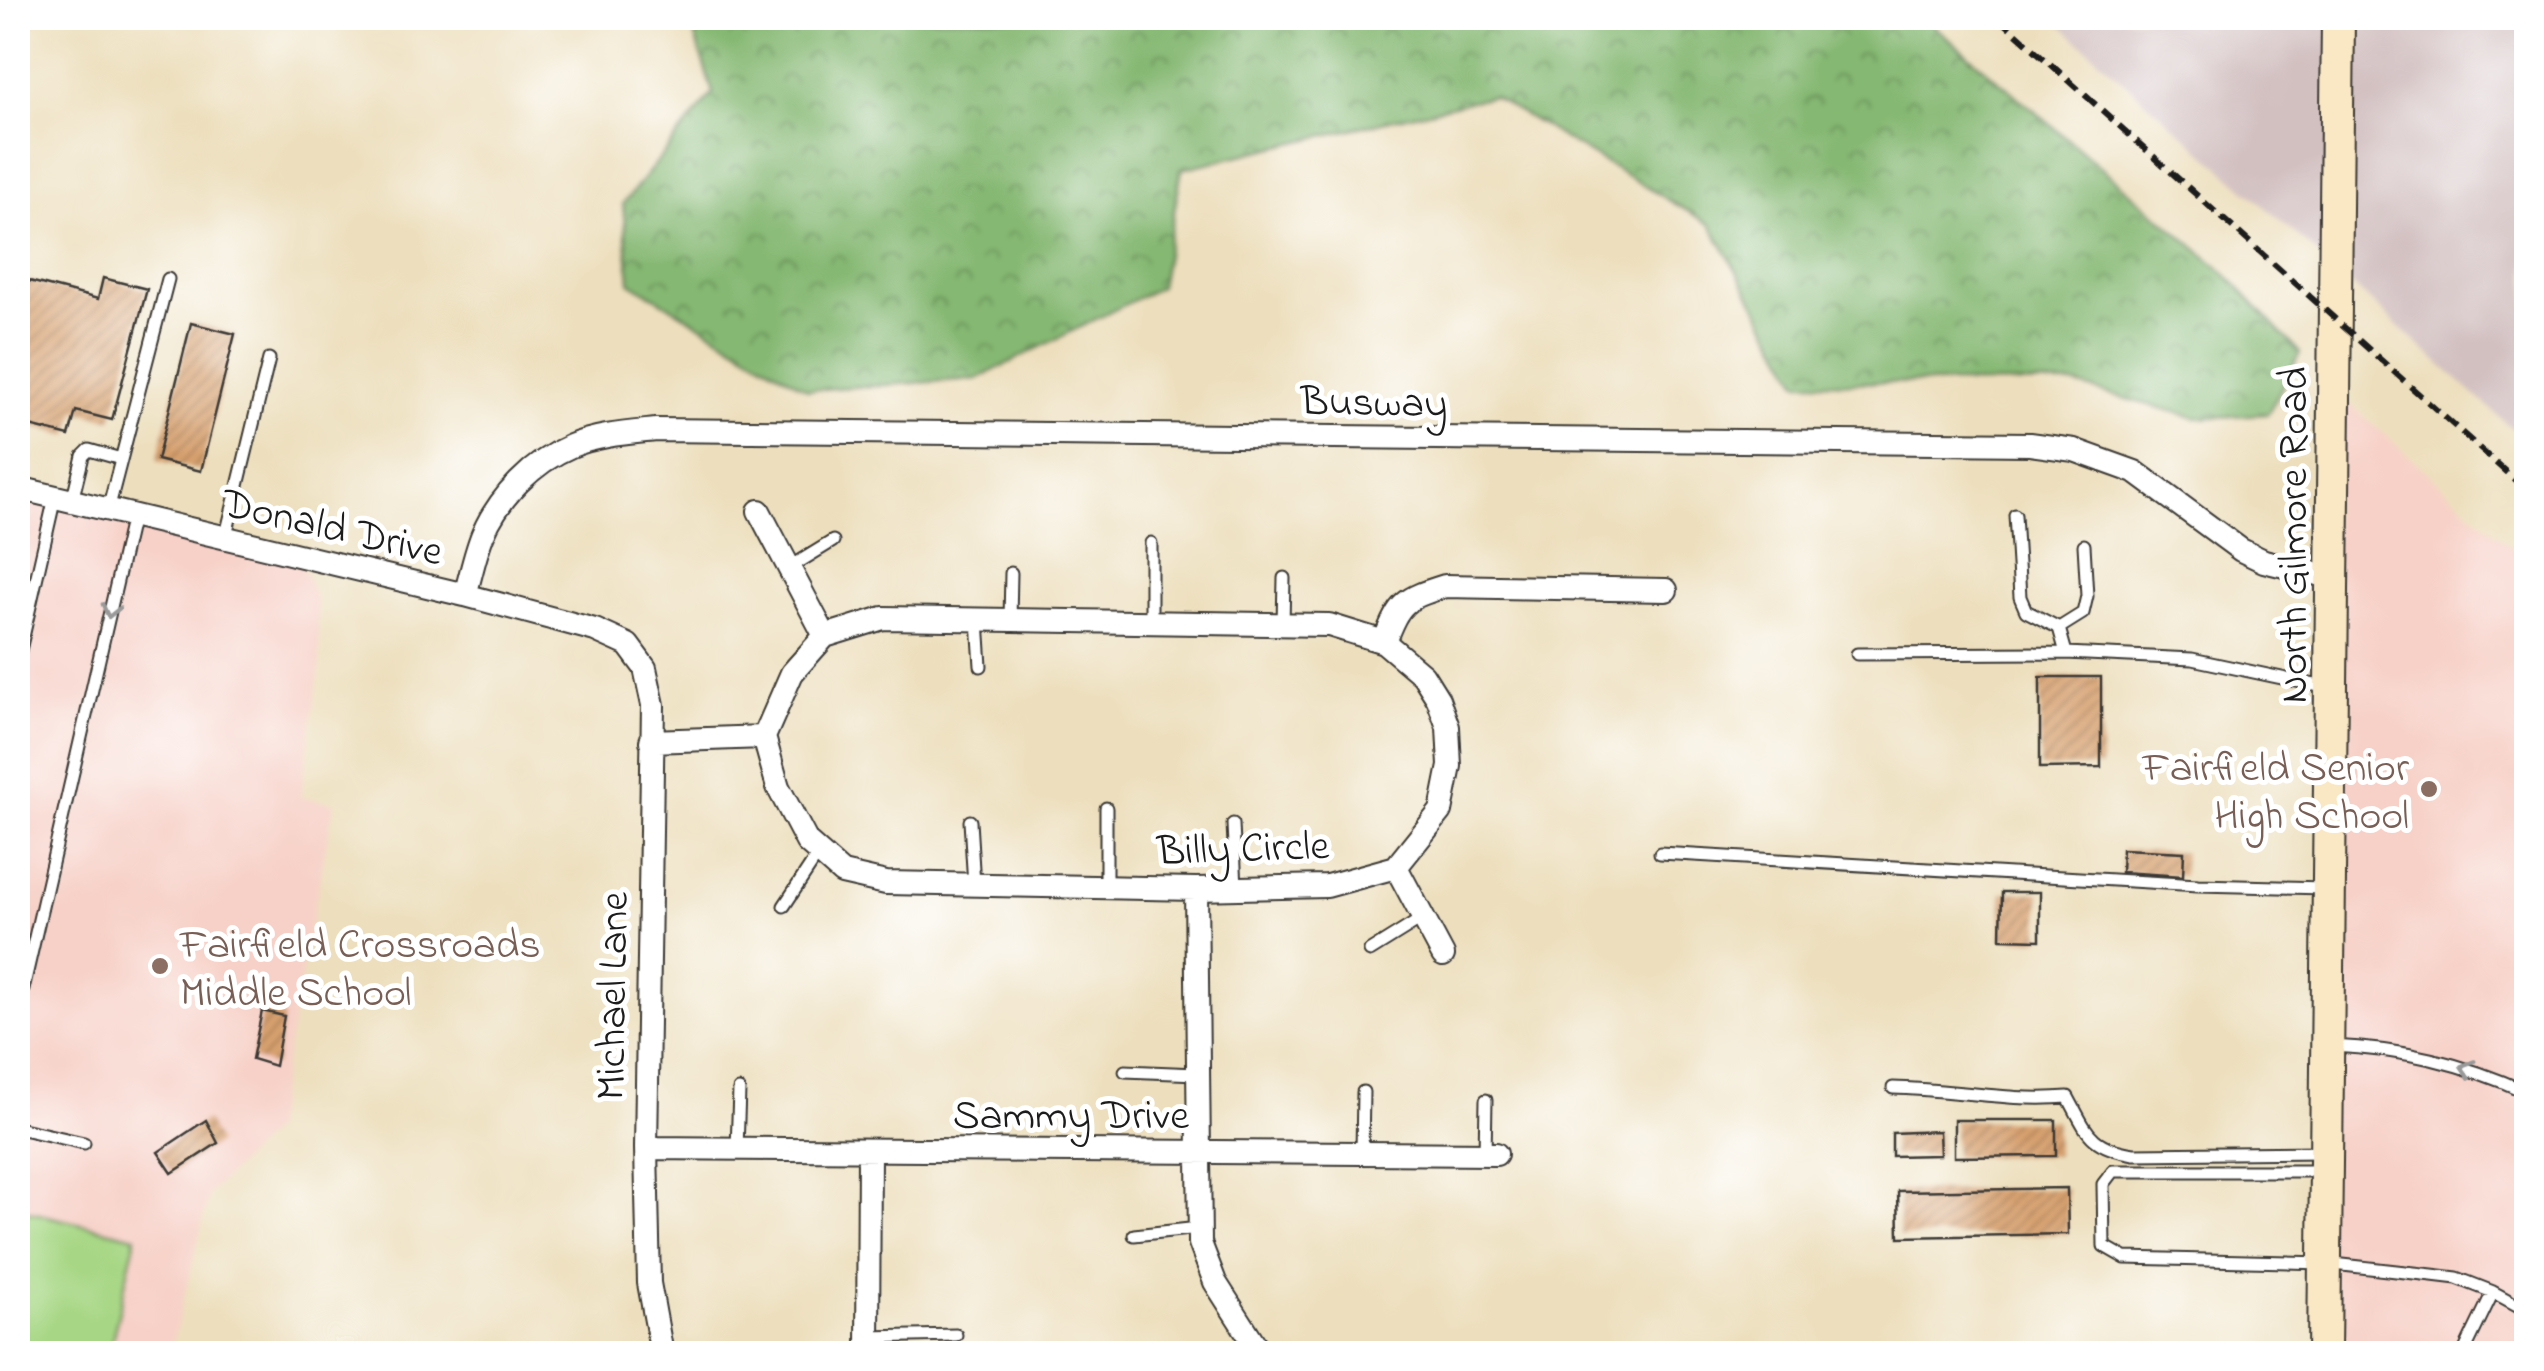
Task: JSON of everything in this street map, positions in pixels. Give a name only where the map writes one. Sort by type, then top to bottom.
[{"type":"street","name":"North Gilmore Road","points":[[2324,1354],[2338,18]]},
{"type":"street","name":"Busway","points":[[465,595],[482,535],[504,497],[535,468],[569,446],[606,436],[656,430],[2030,444],[2074,450],[2135,472],[2241,550],[2264,561],[2334,578]]},
{"type":"street","name":"Donald Drive","points":[[18,488],[465,595],[595,630],[628,646]]},
{"type":"street","points":[[759,512],[824,636]]},
{"type":"street","points":[[1384,642],[1395,615],[1410,597],[1445,586],[1666,590]]},
{"type":"street","points":[[651,741],[764,737],[792,672],[824,636],[883,618],[1329,625],[1384,642],[1423,674],[1448,727],[1450,766],[1441,811],[1396,868],[1442,955]]},
{"type":"street","name":"Michael Lane","points":[[628,646],[645,668],[652,705],[646,1148],[649,1283],[662,1354]]},
{"type":"street","name":"Billy Circle","points":[[764,737],[778,787],[807,842],[842,872],[886,884],[1196,889],[1327,886],[1396,868]]},
{"type":"street","points":[[1196,889],[1200,1243],[1214,1282],[1261,1354]]},
{"type":"street","name":"Sammy Drive","points":[[646,1148],[1490,1154]]},
{"type":"street","points":[[868,1345],[869,1150]]},
{"type":"lane","points":[[108,510],[168,280]]},
{"type":"lane","points":[[225,539],[269,360]]},
{"type":"lane","points":[[18,659],[64,500],[83,456],[89,450],[121,458]]},
{"type":"lane","points":[[18,1011],[132,516]]},
{"type":"lane","points":[[2015,516],[2020,598],[2026,610],[2058,628],[2066,653]]},
{"type":"lane","points":[[789,568],[833,541]]},
{"type":"lane","points":[[1151,543],[1152,622]]},
{"type":"lane","points":[[2058,628],[2083,613],[2088,596],[2084,545]]},
{"type":"lane","points":[[1010,620],[1011,573]]},
{"type":"lane","points":[[1283,624],[1284,578]]},
{"type":"lane","points":[[978,620],[981,666]]},
{"type":"lane","points":[[1856,654],[2066,653],[2192,659],[2333,689]]},
{"type":"lane","points":[[1106,808],[1106,887]]},
{"type":"lane","points":[[970,821],[974,885]]},
{"type":"lane","points":[[1232,824],[1236,888]]},
{"type":"lane","points":[[784,906],[819,853]]},
{"type":"lane","points":[[1660,853],[2198,885],[2330,888]]},
{"type":"lane","points":[[1370,951],[1423,918]]},
{"type":"lane","points":[[2328,1046],[2404,1052],[2443,1060],[2526,1092]]},
{"type":"lane","points":[[1125,1071],[1197,1074]]},
{"type":"lane","points":[[1893,1088],[2068,1098],[2087,1133],[2108,1150],[2326,1162]]},
{"type":"lane","points":[[737,1149],[739,1090]]},
{"type":"lane","points":[[1362,1152],[1363,1092]]},
{"type":"lane","points":[[1486,1100],[1490,1154]]},
{"type":"lane","points":[[18,1128],[84,1143]]},
{"type":"lane","points":[[2326,1162],[2113,1171],[2103,1184],[2104,1246],[2125,1258],[2325,1263],[2457,1278],[2526,1310]]},
{"type":"lane","points":[[1134,1235],[1199,1228]]},
{"type":"lane","points":[[2463,1354],[2493,1292]]},
{"type":"lane","points":[[868,1345],[956,1336]]},
{"type":"lane","points":[[2522,1354],[2526,1346]]},
{"type":"shaded area","points":[[2053,18],[2526,18],[2526,441],[2319,255]]},
{"type":"shaded area","name":"Fairfield Senior High School","points":[[2335,391],[2526,561],[2526,1353],[2324,1354]]},
{"type":"shaded area","name":"Fairfield Crossroads Middle School","points":[[18,488],[298,556],[316,599],[320,664],[300,797],[334,803],[272,1130],[209,1194],[170,1353],[18,1354]]},
{"type":"green space","points":[[689,18],[1925,18],[2224,272],[2300,353],[2268,414],[2197,418],[2072,384],[1799,382],[1711,225],[1492,96],[1182,169],[1160,287],[977,379],[808,390],[630,282],[623,204],[713,93]]},
{"type":"green space","points":[[18,1209],[136,1237],[109,1353],[18,1353]]},
{"type":"building","points":[[18,278],[98,299],[103,278],[147,289],[112,420],[76,411],[69,436],[18,423]]},
{"type":"building","points":[[191,323],[235,334],[201,471],[157,460]]},
{"type":"building","points":[[2040,677],[2101,677],[2101,767],[2040,768]]},
{"type":"building","points":[[2122,849],[2184,852],[2183,876],[2121,872]]},
{"type":"building","points":[[2002,892],[2040,892],[2040,940],[2001,939]]},
{"type":"building","points":[[262,1011],[284,1016],[275,1066],[252,1059]]},
{"type":"building","points":[[206,1120],[218,1143],[172,1173],[158,1152]]},
{"type":"building","points":[[1954,1120],[2056,1120],[2056,1156],[1954,1157]]},
{"type":"building","points":[[1939,1131],[1940,1155],[1892,1156],[1892,1133]]},
{"type":"building","points":[[2067,1188],[2068,1234],[1899,1237],[1898,1191]]},
{"type":"railway","points":[[1999,18],[2526,490]]},
{"type":"place","name":"Fairfield Senior High School","points":[[2429,789]]},
{"type":"place","name":"Fairfield Crossroads Middle School","points":[[160,966]]}]
